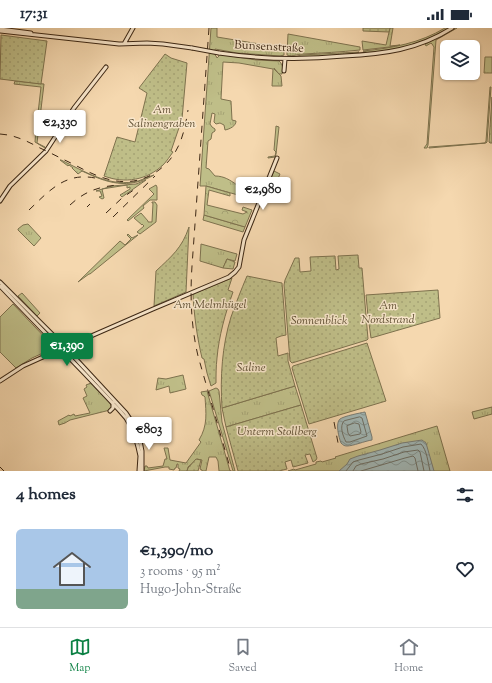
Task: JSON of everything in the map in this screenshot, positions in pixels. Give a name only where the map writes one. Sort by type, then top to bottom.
[{"type":"main road","points":[[124,44],[133,28]]},
{"type":"main road","name":"Bunsenstraße","points":[[0,30],[124,44],[167,44],[254,58],[285,59],[330,58],[393,51],[425,42],[452,28]]},
{"type":"main road","points":[[129,35],[130,41],[133,44]]},
{"type":"main road","points":[[284,71],[285,59]]},
{"type":"main road","points":[[0,200],[10,186],[46,151],[74,108],[106,67]]},
{"type":"main road","points":[[0,381],[23,366],[62,348],[229,277],[235,272],[240,264],[244,240],[276,158]]},
{"type":"main road","points":[[0,282],[113,404],[120,409]]},
{"type":"main road","points":[[0,286],[95,380],[120,409],[136,436],[140,456],[140,471]]},
{"type":"main road","points":[[110,411],[113,408],[113,404]]},
{"type":"green space","points":[[211,28],[217,28],[217,37],[284,48],[284,55],[280,56],[237,53],[215,49],[215,55],[217,58],[219,54],[256,60],[279,61],[283,70],[282,74],[279,74],[281,76],[282,86],[272,86],[273,69],[239,63],[223,62],[221,99],[231,101],[232,120],[236,121],[236,123],[229,129],[225,130],[224,125],[220,123],[216,124],[214,122],[215,114],[212,113],[210,124],[215,131],[212,133],[211,139],[208,141],[206,168],[209,169],[215,176],[227,179],[237,185],[237,188],[239,189],[238,195],[206,186],[200,186]]},
{"type":"green space","points":[[363,28],[390,28],[389,32],[363,31]]},
{"type":"green space","points":[[390,28],[393,28],[390,46],[400,45],[363,50],[362,41],[386,45]]},
{"type":"green space","points":[[445,28],[449,28],[424,41],[406,47],[369,53],[363,51],[406,44],[426,38]]},
{"type":"green space","points":[[457,28],[436,40],[428,145],[427,148],[424,148],[427,144],[434,47],[431,43],[426,46],[425,44]]},
{"type":"green space","points":[[288,34],[360,47],[360,50],[289,56],[287,55]]},
{"type":"green space","points":[[1,35],[47,41],[41,84],[0,79]]},
{"type":"green space","points":[[359,52],[338,56],[294,57],[301,55]]},
{"type":"green space","name":"Am Salinengraben","points":[[165,54],[171,58],[187,63],[182,119],[171,151],[173,152],[157,170],[143,177],[120,180],[104,176],[117,137],[135,142],[147,93],[139,88]]},
{"type":"green space","points":[[485,57],[492,57],[492,73],[484,73]]},
{"type":"green space","points":[[15,81],[44,84],[37,143],[45,148],[35,142],[41,87],[14,84]]},
{"type":"green space","points":[[490,87],[486,143],[429,148],[485,143]]},
{"type":"green space","points":[[492,97],[492,143],[490,143],[489,142]]},
{"type":"green space","points":[[276,126],[279,127],[276,154],[275,157],[268,158],[275,156],[276,152],[274,150]]},
{"type":"green space","points":[[60,160],[96,177],[123,183],[118,183],[100,179],[82,171],[78,174],[69,165],[68,166]]},
{"type":"green space","points":[[274,171],[280,174],[276,183],[270,180]]},
{"type":"green space","points":[[154,175],[144,180],[135,182],[123,183],[139,181]]},
{"type":"green space","points":[[146,180],[122,197],[120,195],[130,189],[130,187],[127,188],[127,185],[103,189],[112,186],[136,184]]},
{"type":"green space","points":[[156,185],[157,200],[150,200],[143,206],[144,208],[128,221],[127,220],[154,194],[149,189]]},
{"type":"green space","points":[[206,186],[230,193],[230,196],[209,190],[207,205],[243,214],[247,212],[242,210],[243,207],[252,210],[245,227],[204,215]]},
{"type":"green space","points":[[102,189],[104,198],[102,199],[99,197],[102,196],[100,191],[96,191]]},
{"type":"green space","points":[[152,202],[155,202],[157,205],[156,222],[140,234],[137,232],[144,226],[134,218],[141,213],[148,222],[152,222]]},
{"type":"green space","points":[[204,215],[245,227],[243,232],[203,220]]},
{"type":"green space","points":[[28,224],[41,238],[34,246],[18,230],[23,225]]},
{"type":"green space","points":[[189,227],[186,292],[154,306],[156,271],[180,246]]},
{"type":"green space","points":[[128,234],[132,238],[138,235],[78,282],[120,241],[125,245],[131,239],[127,235]]},
{"type":"green space","points":[[201,244],[237,254],[235,261],[227,259],[223,268],[200,261]]},
{"type":"green space","name":"Sonnenblick","points":[[358,255],[359,268],[362,268],[368,339],[292,363],[290,361],[284,285],[295,258],[299,258],[300,272],[311,271],[310,257],[335,256],[336,270],[339,269],[338,256]]},
{"type":"green space","points":[[227,259],[235,262],[233,269],[223,268]]},
{"type":"green space","name":"Saline","points":[[247,276],[282,283],[286,335],[276,338],[278,356],[288,353],[288,361],[295,386],[222,408],[221,385],[224,350],[228,328]]},
{"type":"green space","name":"Am Melmhügel","points":[[232,278],[228,290],[233,292],[219,342],[216,383],[211,386],[204,359],[202,358],[195,318],[193,294]]},
{"type":"green space","name":"Am Nordstrand","points":[[438,290],[440,318],[371,338],[366,295]]},
{"type":"green space","points":[[22,293],[40,313],[37,316],[18,296]]},
{"type":"green space","points":[[13,304],[54,347],[16,368],[0,352],[0,317]]},
{"type":"green space","name":"Saline","points":[[367,343],[386,401],[309,424],[292,368],[293,366]]},
{"type":"green space","points":[[183,375],[186,389],[170,393],[169,386],[156,390],[158,378],[166,379]]},
{"type":"green space","points":[[91,383],[110,403],[112,408],[110,410],[70,420],[59,425],[58,421],[69,415],[74,414],[75,416],[90,413],[83,398],[87,396],[84,389],[87,387],[86,385]]},
{"type":"green space","points":[[295,386],[301,405],[226,427],[222,408]]},
{"type":"green space","points":[[216,388],[219,391],[222,422],[235,471],[233,471],[209,391]]},
{"type":"green space","points":[[207,391],[230,471],[219,471],[216,457],[209,457],[206,471],[202,471],[200,469],[202,460],[197,459],[188,467],[187,471],[179,471],[180,469],[178,468],[177,464],[174,470],[169,469],[169,467],[165,467],[144,471],[145,466],[148,468],[163,466],[165,459],[167,459],[164,448],[168,448],[170,460],[186,463],[201,442],[199,440],[204,429],[206,414],[205,397],[201,392]]},
{"type":"green space","name":"Unterm Stollberg","points":[[301,405],[317,458],[316,460],[313,462],[310,454],[305,455],[308,463],[293,467],[291,460],[285,462],[287,469],[279,471],[238,471],[226,427]]},
{"type":"green space","points":[[492,407],[492,414],[474,419],[472,412]]},
{"type":"green space","points":[[437,426],[450,471],[288,471],[316,464],[316,462],[336,458],[335,457]]},
{"type":"green space","points":[[196,459],[201,460],[198,471],[187,471],[188,468]]},
{"type":"water","points":[[365,412],[372,440],[350,446],[346,446],[341,443],[338,434],[338,424],[340,419]]},
{"type":"water","points":[[422,440],[426,443],[434,471],[339,471],[350,459],[358,456],[402,443]]},
{"type":"railway","points":[[209,28],[192,266],[192,311],[198,356],[231,471]]},
{"type":"railway","points":[[0,134],[16,137],[26,141],[102,178],[122,182],[132,181],[143,179],[153,174],[162,168],[174,154],[182,138],[188,110]]},
{"type":"railway","points":[[113,217],[155,176]]},
{"type":"railway","points":[[29,210],[51,190],[66,180],[84,177],[95,178]]},
{"type":"railway","points":[[70,205],[81,196],[93,190],[120,185]]},
{"type":"railway","points":[[106,213],[122,198],[138,187]]},
{"type":"railway","points":[[87,207],[90,204]]},
{"type":"railway","points":[[334,422],[339,448]]},
{"type":"railway","points":[[0,467],[4,471]]}]
